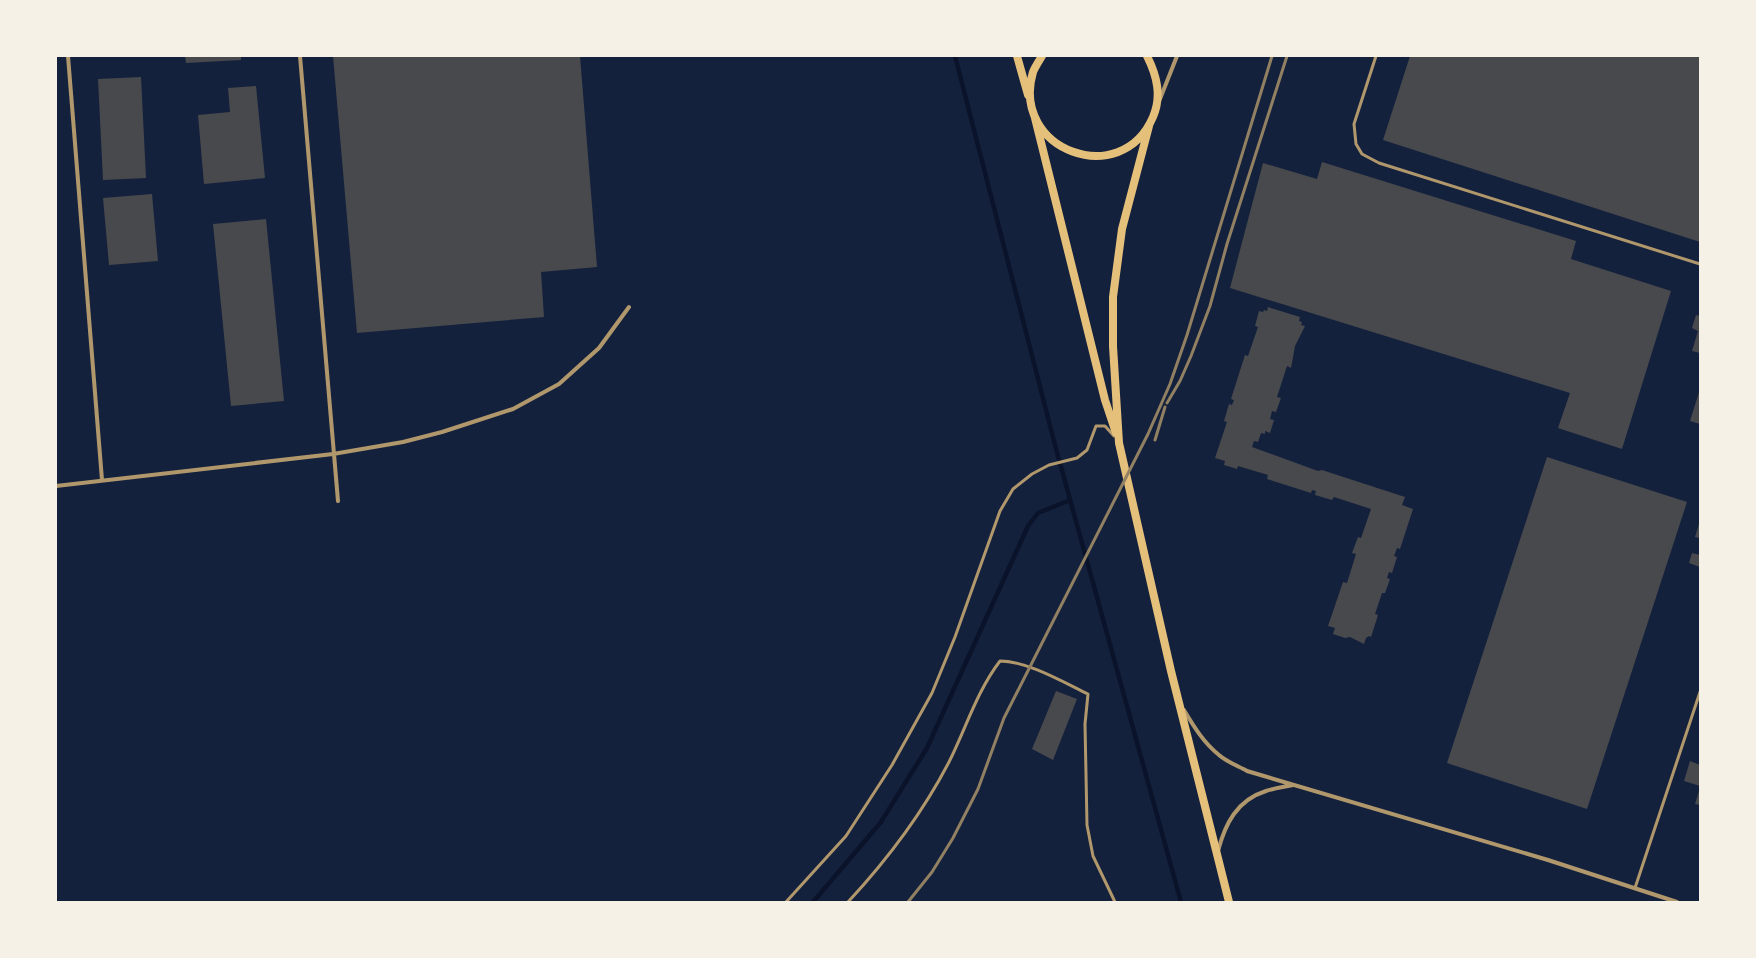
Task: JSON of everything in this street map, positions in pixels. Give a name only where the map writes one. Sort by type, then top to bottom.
[{"type":"main road","points":[[1017,56],[1035,118],[1105,400],[1119,443],[1178,702],[1229,902]]},
{"type":"main road","points":[[1032,109],[1030,90],[1033,72],[1042,56]]},
{"type":"main road","points":[[1119,443],[1113,346],[1113,297],[1122,229],[1149,126],[1156,108],[1158,90],[1155,71],[1147,56]]},
{"type":"main road","points":[[1035,118],[1044,133],[1057,145],[1072,153],[1090,156],[1107,155],[1123,150],[1137,140],[1149,126]]},
{"type":"street","points":[[68,56],[102,480]]},
{"type":"street","points":[[300,56],[338,501]]},
{"type":"street","points":[[1156,108],[1177,56]]},
{"type":"street","points":[[56,486],[333,454],[403,442],[442,432],[513,409],[559,384],[599,348],[629,307]]},
{"type":"street","points":[[1178,702],[1197,732],[1220,756],[1247,771],[1548,860],[1678,902]]},
{"type":"street","points":[[1217,855],[1223,831],[1235,811],[1250,797],[1266,791],[1294,785]]},
{"type":"lane","points":[[1376,56],[1354,124],[1356,144],[1362,154],[1379,163],[1700,264]]},
{"type":"lane","points":[[786,902],[846,836],[892,765],[932,693],[955,637],[1000,511],[1013,489],[1032,474],[1049,465],[1077,458],[1087,450],[1096,426],[1105,426],[1119,443]]},
{"type":"lane","points":[[848,902],[868,881],[913,822],[949,762],[990,674],[1000,661],[1011,661],[1037,670],[1088,694],[1085,724],[1087,825],[1093,856],[1115,902]]},
{"type":"lane","points":[[1635,888],[1700,692]]},
{"type":"building","points":[[185,56],[241,56],[241,60],[186,63]]},
{"type":"building","points":[[333,56],[580,56],[597,267],[541,272],[544,317],[357,333]]},
{"type":"building","points":[[1410,56],[1700,56],[1700,242],[1383,140]]},
{"type":"building","points":[[141,77],[146,178],[103,180],[98,79]]},
{"type":"building","points":[[256,86],[265,178],[204,184],[198,115],[230,112],[228,88]]},
{"type":"building","points":[[1322,162],[1576,241],[1571,259],[1671,291],[1622,449],[1558,428],[1570,393],[1230,288],[1263,163],[1317,179]]},
{"type":"building","points":[[152,194],[158,261],[109,265],[103,198]]},
{"type":"building","points":[[266,219],[284,401],[231,406],[213,224]]},
{"type":"building","points":[[1268,307],[1300,317],[1299,321],[1302,322],[1301,325],[1305,326],[1295,346],[1291,368],[1287,366],[1277,397],[1281,398],[1276,412],[1272,411],[1270,419],[1274,420],[1270,433],[1265,431],[1265,434],[1261,433],[1258,442],[1254,441],[1252,447],[1318,471],[1322,470],[1405,497],[1402,505],[1413,509],[1400,549],[1397,548],[1394,556],[1397,557],[1392,573],[1389,572],[1387,578],[1390,579],[1385,593],[1382,593],[1375,614],[1378,615],[1371,637],[1369,636],[1366,638],[1364,644],[1350,637],[1345,638],[1333,634],[1335,628],[1328,626],[1343,582],[1347,583],[1356,554],[1352,553],[1358,537],[1361,538],[1371,509],[1334,497],[1332,500],[1315,495],[1316,491],[1312,490],[1311,493],[1267,479],[1268,475],[1238,466],[1237,469],[1224,465],[1225,461],[1215,458],[1227,422],[1224,421],[1229,404],[1232,405],[1234,400],[1231,399],[1245,355],[1248,356],[1258,327],[1255,326],[1259,311],[1267,311]]},
{"type":"building","points":[[1696,315],[1700,316],[1700,353],[1692,351],[1698,331],[1692,328]]},
{"type":"building","points":[[1700,389],[1700,424],[1690,421]]},
{"type":"building","points":[[1547,457],[1687,502],[1587,809],[1447,763]]},
{"type":"building","points":[[1700,521],[1700,538],[1695,537]]},
{"type":"building","points":[[1692,553],[1700,555],[1700,567],[1689,563]]},
{"type":"building","points":[[1056,691],[1077,699],[1053,760],[1032,749]]},
{"type":"building","points":[[1690,761],[1700,765],[1700,786],[1684,781]]},
{"type":"building","points":[[1700,788],[1700,805],[1695,804]]},
{"type":"waterway","points":[[955,56],[1055,445],[1181,902]]},
{"type":"waterway","points":[[813,902],[881,822],[927,748],[1028,526],[1038,513],[1070,500]]},
{"type":"railway","points":[[908,902],[932,872],[953,838],[978,789],[1004,718],[1148,434],[1170,384],[1187,335],[1272,56]]},
{"type":"railway","points":[[1167,403],[1180,381],[1210,306],[1227,244],[1287,56]]},
{"type":"railway","points":[[1155,440],[1165,407]]}]
